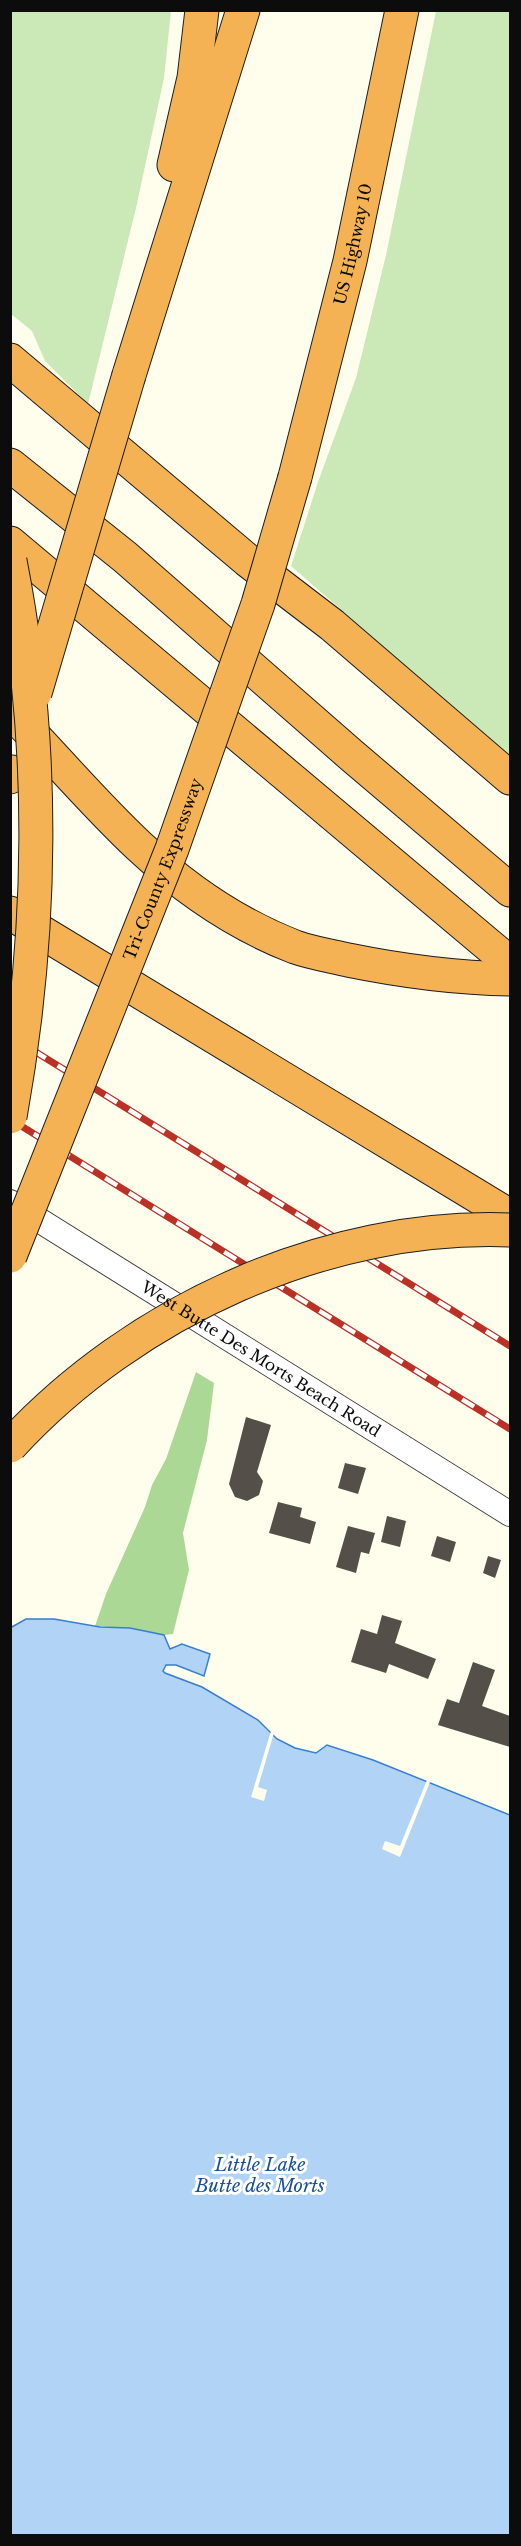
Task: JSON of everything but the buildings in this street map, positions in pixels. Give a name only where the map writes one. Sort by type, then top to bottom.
[{"type":"highway","points":[[129,375],[128,329],[182,134],[199,51],[202,10]]},
{"type":"highway","points":[[10,777],[129,375],[243,10]]},
{"type":"highway","name":"US Highway 10","points":[[295,477],[350,261],[402,10]]},
{"type":"highway","points":[[10,360],[247,560],[340,632],[510,778]]},
{"type":"highway","points":[[10,465],[125,557],[350,754],[510,890]]},
{"type":"highway","name":"Tri-County Expressway","points":[[10,1256],[172,849],[258,604],[295,477]]},
{"type":"highway","points":[[10,543],[510,963]]},
{"type":"highway","points":[[10,561],[28,673],[36,865],[34,944],[20,1063],[10,1118]]},
{"type":"highway","points":[[10,711],[141,848],[178,879],[250,925],[296,947],[395,970],[510,979]]},
{"type":"highway","points":[[10,913],[510,1216]]},
{"type":"highway","points":[[10,1446],[69,1389],[102,1364],[176,1316],[225,1290],[336,1251],[381,1241],[424,1234],[510,1230]]},
{"type":"street","name":"West Butte Des Morts Beach Road","points":[[10,1202],[510,1514]]},
{"type":"green space","points":[[10,11],[171,11],[164,78],[136,208],[88,404],[45,361],[32,331],[11,314]]},
{"type":"green space","points":[[436,11],[510,11],[510,757],[291,566],[318,482],[356,378],[386,255]]},
{"type":"green space","points":[[196,1372],[214,1383],[207,1440],[183,1533],[189,1570],[173,1634],[164,1635],[130,1628],[95,1626],[152,1485],[166,1459]]},
{"type":"water","name":"Little Lake Butte des Morts","points":[[26,1619],[54,1619],[100,1627],[130,1628],[164,1635],[170,1649],[182,1644],[210,1654],[204,1676],[176,1665],[166,1665],[163,1671],[165,1673],[202,1687],[258,1720],[277,1739],[295,1748],[316,1753],[327,1745],[373,1760],[510,1815],[510,2535],[11,2535],[10,1628]]},
{"type":"pier","points":[[271,1731],[274,1733],[258,1787],[267,1790],[264,1801],[251,1797]]},
{"type":"pier","points":[[427,1780],[430,1782],[400,1857],[382,1849],[385,1841],[400,1846]]},
{"type":"railway","points":[[10,1036],[510,1346]]},
{"type":"railway","points":[[10,1119],[510,1429]]}]
